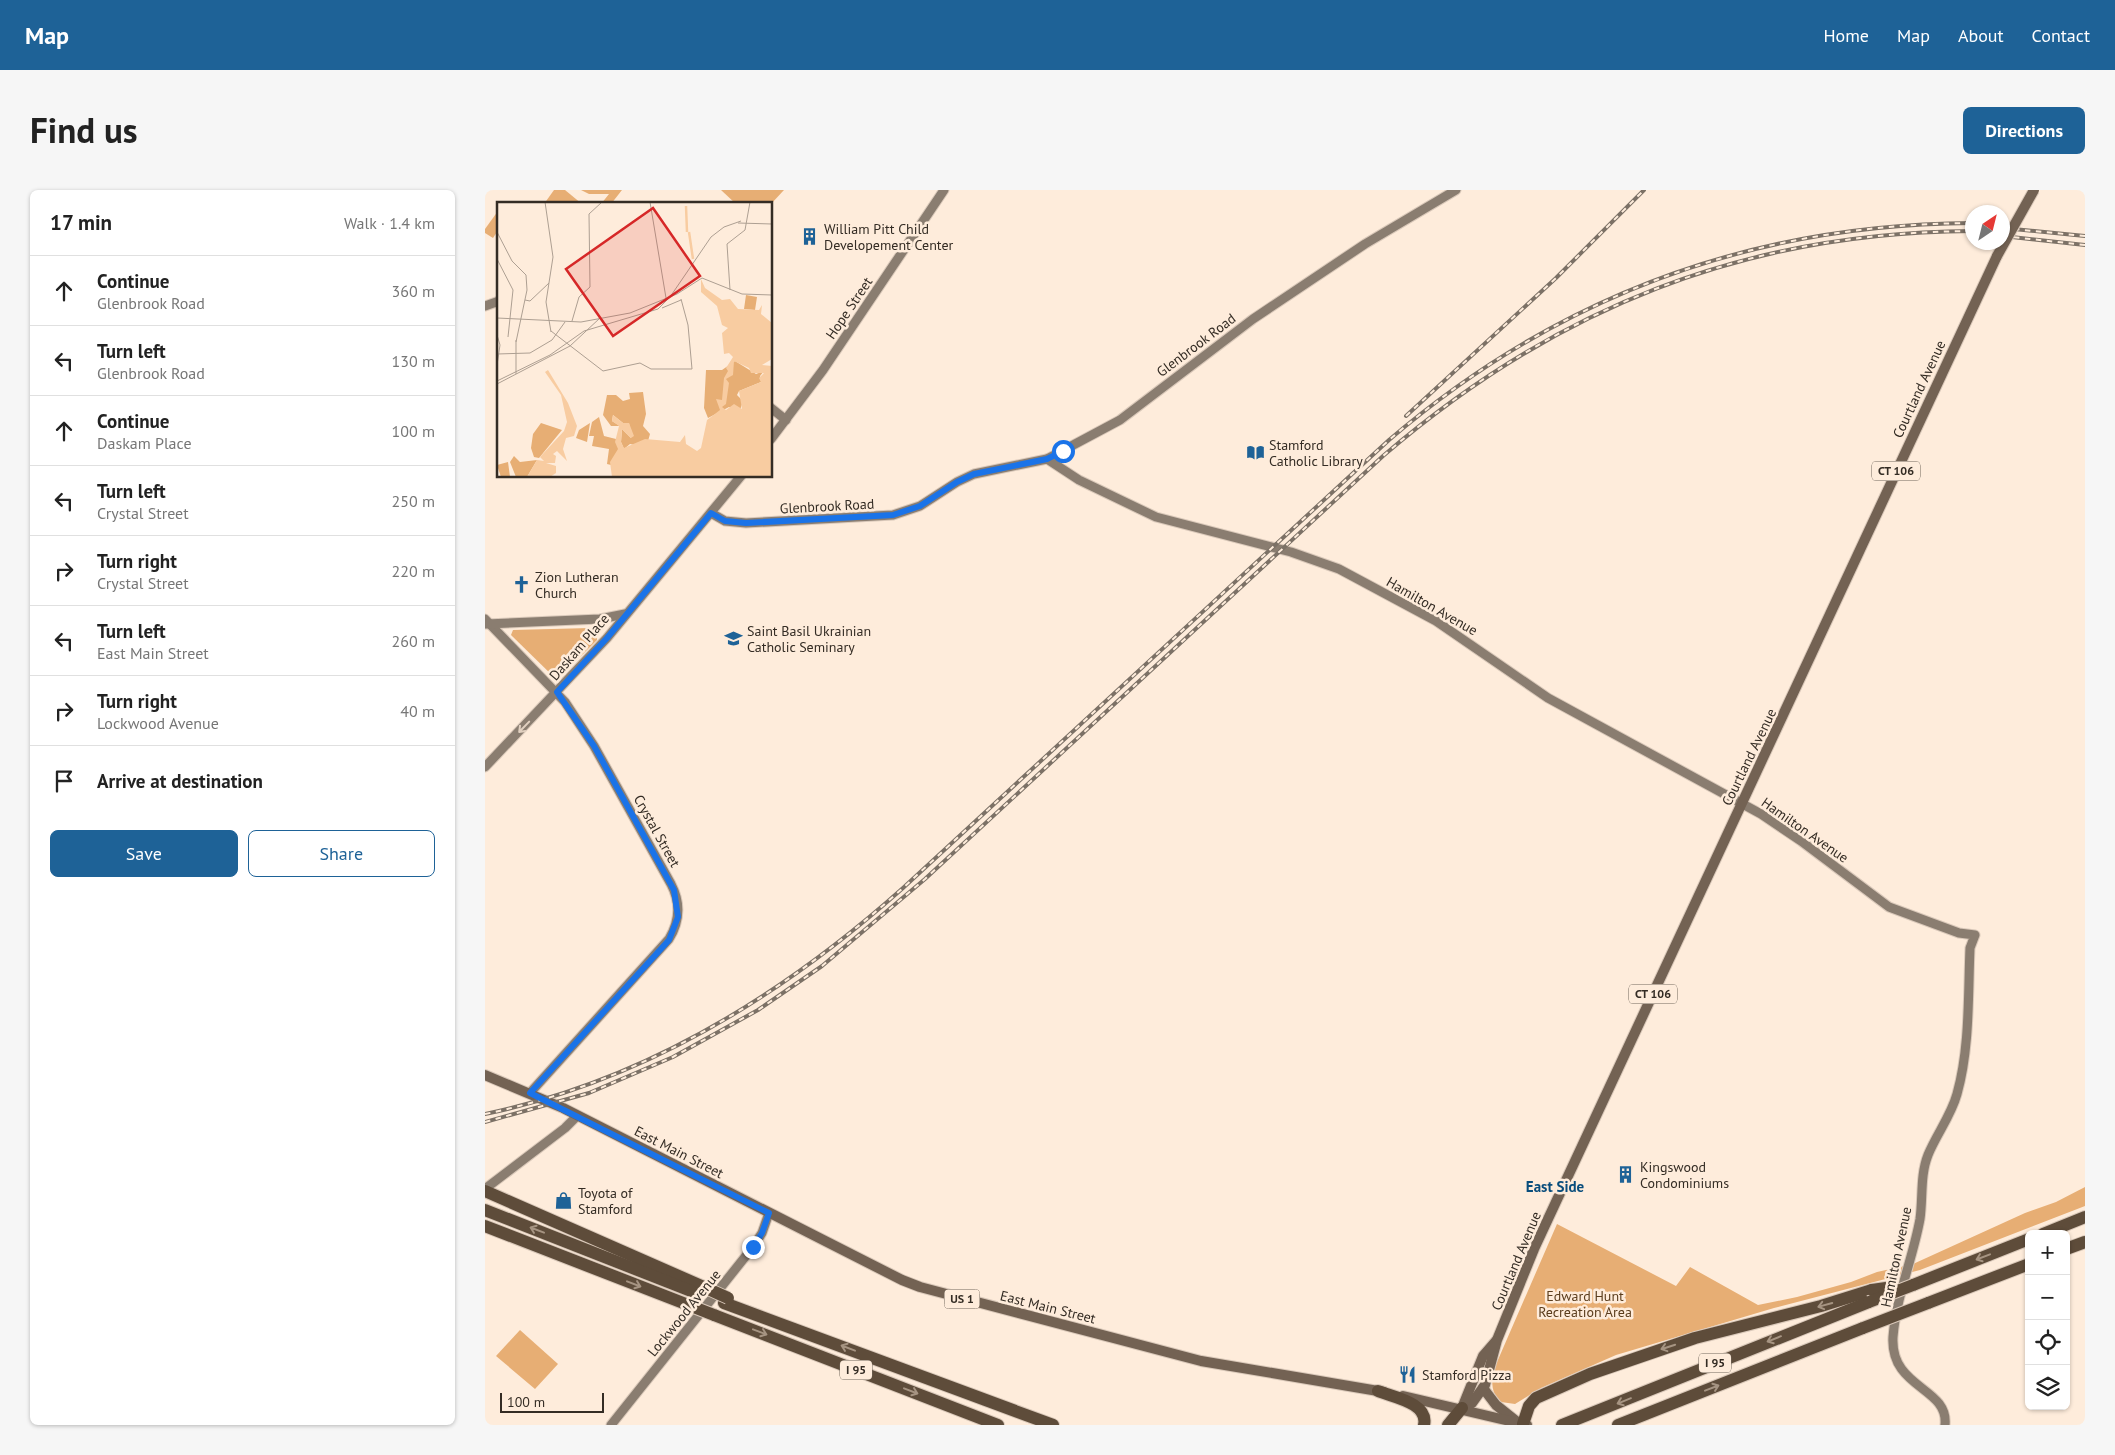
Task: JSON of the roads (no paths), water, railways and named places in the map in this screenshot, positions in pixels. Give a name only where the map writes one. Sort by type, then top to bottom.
[{"type":"highway","points":[[485,1190],[610,1245],[703,1291]]},
{"type":"highway","points":[[491,1213],[600,1255],[703,1291]]},
{"type":"highway","points":[[2053,1230],[2085,1217]]},
{"type":"highway","name":"I 95","points":[[485,1226],[998,1425]]},
{"type":"highway","points":[[1523,1424],[1529,1406],[1536,1398],[1571,1382],[1702,1336],[1838,1302],[1870,1296],[1919,1282],[2025,1241]]},
{"type":"highway","points":[[2070,1248],[2085,1242]]},
{"type":"highway","name":"I 95","points":[[1618,1425],[2025,1266]]},
{"type":"highway","name":"I 95","points":[[703,1291],[802,1331],[1053,1425]]},
{"type":"highway","name":"I 95","points":[[1562,1425],[1870,1296]]},
{"type":"highway","points":[[1378,1391],[1419,1408],[1424,1415],[1424,1425]]},
{"type":"highway","points":[[1625,1425],[1685,1399]]},
{"type":"highway","points":[[1448,1425],[1462,1408]]},
{"type":"main road","name":"Courtland Avenue","points":[[1462,1408],[1497,1340],[1534,1249],[1997,256],[2034,190]]},
{"type":"main road","name":"East Main Street","points":[[485,1075],[530,1093],[577,1116],[902,1280],[940,1294],[1201,1361],[1378,1391],[1462,1408],[1523,1424]]},
{"type":"main road","name":"Courtland Avenue","points":[[1462,1408],[1472,1403],[1483,1388],[1488,1358]]},
{"type":"main road","points":[[1483,1388],[1496,1405],[1523,1424]]},
{"type":"street","name":"Hope Street","points":[[773,436],[842,342],[944,190]]},
{"type":"street","name":"Glenbrook Road","points":[[711,513],[725,521],[746,523],[893,515],[920,506],[957,482],[974,474],[1047,459],[1120,420],[1253,320],[1365,244],[1455,190]]},
{"type":"street","points":[[485,306],[497,302]]},
{"type":"street","points":[[773,410],[786,420]]},
{"type":"street","name":"Hamilton Avenue","points":[[1047,459],[1079,480],[1156,517],[1305,556],[1339,569],[1436,621],[1547,698],[1742,803],[1801,841],[1889,907],[1959,933],[1975,936],[1970,948],[1963,1064],[1957,1096],[1927,1156],[1920,1217],[1893,1335],[1895,1358],[1899,1366],[1912,1382],[1929,1393],[1943,1408],[1946,1416],[1945,1425]]},
{"type":"street","points":[[486,623],[601,619],[625,614],[739,478]]},
{"type":"street","name":"Daskam Place","points":[[486,623],[557,692],[625,614]]},
{"type":"street","points":[[485,767],[557,692]]},
{"type":"street","name":"Crystal Street","points":[[530,1093],[669,940],[676,925],[678,908],[674,890],[594,746],[557,692]]},
{"type":"street","points":[[485,1190],[565,1128],[577,1116]]},
{"type":"street","name":"Lockwood Avenue","points":[[611,1425],[759,1239],[769,1213]]},
{"type":"railway","points":[[1406,416],[1556,278],[1644,190]]},
{"type":"railway","points":[[485,1114],[544,1099],[601,1080],[655,1056],[709,1029],[760,998],[809,964],[903,888],[1389,440],[1453,390],[1520,346],[1589,309],[1661,278],[1735,254],[1812,237],[1891,227],[1965,223]]},
{"type":"railway","points":[[2010,229],[2085,236]]},
{"type":"railway","points":[[485,1122],[589,1093],[673,1057],[758,1010],[822,966],[925,879],[1383,456],[1448,404],[1516,359],[1585,320],[1657,288],[1731,264],[1809,246],[1889,235],[1965,231]]},
{"type":"railway","points":[[2010,237],[2085,245]]},
{"type":"place","name":"William Pitt Child Developement Center","points":[[810,237]]},
{"type":"place","name":"Stamford Catholic Library","points":[[1255,453]]},
{"type":"place","name":"Zion Lutheran Church","points":[[521,585]]},
{"type":"place","name":"Saint Basil Ukrainian Catholic Seminary","points":[[733,639]]},
{"type":"place","name":"Kingswood Condominiums","points":[[1626,1175]]},
{"type":"place","name":"Toyota of Stamford","points":[[564,1201]]},
{"type":"place","name":"Stamford Pizza","points":[[1408,1375]]},
{"type":"district","name":"East Side","points":[[1555,1187]]},
{"type":"park label","name":"Edward Hunt Recreation Area","points":[[1585,1304]]}]
